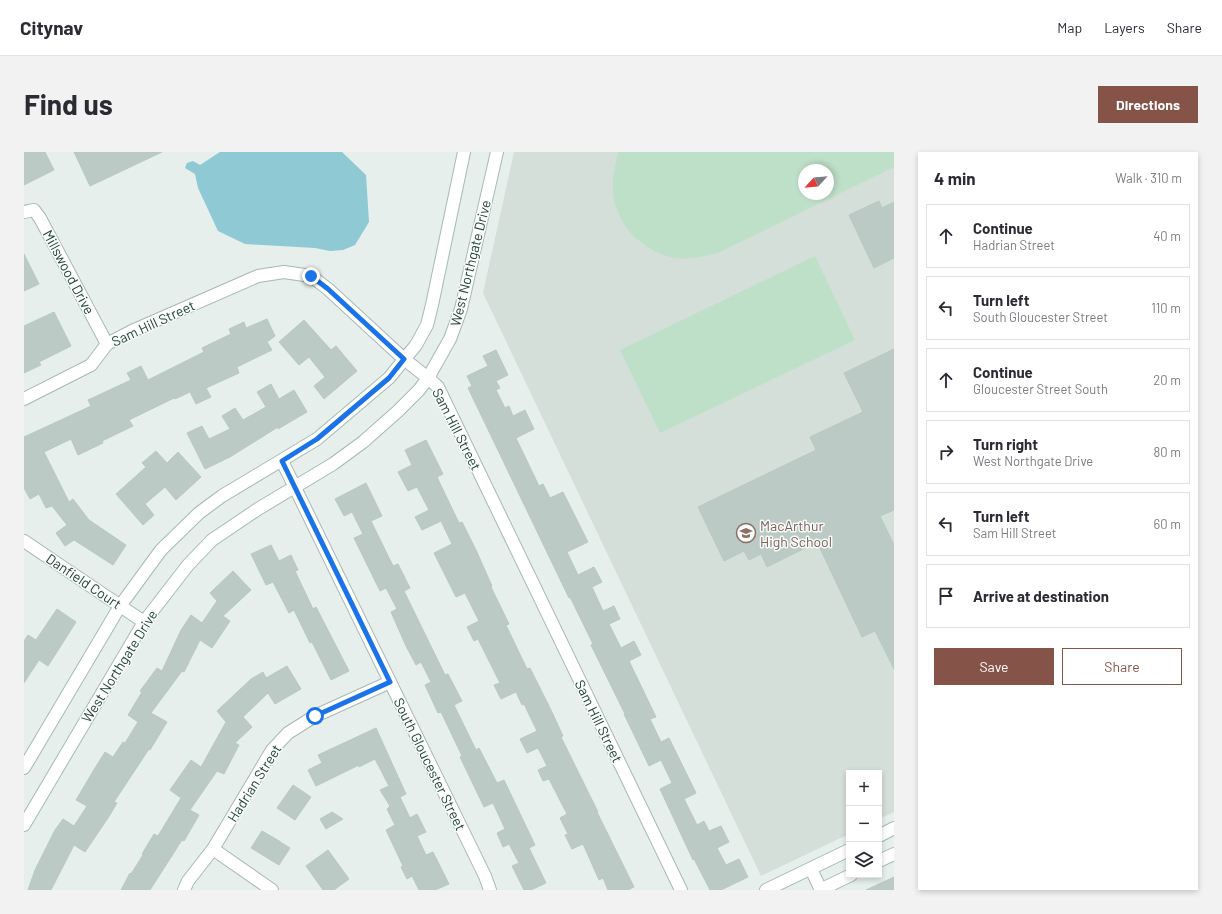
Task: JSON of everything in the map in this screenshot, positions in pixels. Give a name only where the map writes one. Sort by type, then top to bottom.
[{"type":"street","name":"West Northgate Drive","points":[[24,768],[120,606],[160,550],[199,513],[222,496],[317,439],[389,378],[416,345],[427,325],[464,152]]},
{"type":"street","name":"West Northgate Drive","points":[[24,825],[144,622],[188,565],[212,540],[333,464],[363,442],[398,411],[419,390],[428,378],[450,339],[461,309],[497,152]]},
{"type":"street","name":"Millswood Drive","points":[[24,212],[34,210],[40,218],[106,344]]},
{"type":"street","name":"Sam Hill Street","points":[[24,399],[91,365],[106,344],[132,331],[258,276],[284,272],[311,276],[328,289],[404,359],[438,387],[680,890]]},
{"type":"street","name":"South Gloucester Street","points":[[282,461],[485,876],[490,890]]},
{"type":"street","name":"Danfield Court","points":[[24,541],[144,622]]},
{"type":"street","name":"Hadrian Street","points":[[184,890],[188,881],[213,849],[272,750],[288,733],[315,716],[390,682]]},
{"type":"street","points":[[882,834],[894,828]]},
{"type":"street","points":[[213,849],[272,890]]},
{"type":"street","points":[[766,890],[846,852]]},
{"type":"street","points":[[882,860],[894,854]]},
{"type":"street","points":[[811,869],[820,890],[846,877]]},
{"type":"shaded area","name":"MacArthur High School","points":[[514,152],[894,152],[894,812],[882,818],[882,770],[846,770],[846,835],[761,876],[483,293]]},
{"type":"green space","points":[[619,152],[894,152],[894,167],[834,196],[834,164],[798,164],[798,200],[826,200],[718,253],[679,259],[666,256],[652,250],[641,242],[622,221],[613,196],[613,181],[616,159]]},
{"type":"green space","points":[[815,256],[855,340],[660,433],[620,350]]},
{"type":"water","points":[[220,152],[342,152],[366,175],[369,222],[355,245],[343,250],[330,251],[315,248],[245,244],[218,231],[198,188],[195,174],[185,168],[187,163],[193,161],[200,165]]},
{"type":"building","points":[[24,152],[45,152],[54,170],[24,185]]},
{"type":"building","points":[[74,152],[162,152],[90,186]]},
{"type":"building","points":[[879,201],[882,208],[894,202],[894,258],[874,268],[849,215]]},
{"type":"building","points":[[24,254],[39,284],[24,291]]},
{"type":"building","points":[[54,312],[71,346],[39,362],[41,365],[24,373],[24,326]]},
{"type":"building","points":[[267,319],[275,336],[267,342],[272,350],[237,367],[239,373],[206,388],[211,397],[196,404],[190,392],[175,399],[174,398],[129,420],[133,426],[78,455],[71,439],[44,452],[69,502],[73,499],[89,520],[126,545],[113,565],[74,540],[65,546],[56,533],[67,525],[52,506],[46,508],[39,494],[30,499],[24,488],[24,437],[91,406],[88,400],[131,380],[127,373],[141,366],[148,380],[204,352],[202,348],[231,334],[229,329],[244,322],[246,328]]},
{"type":"building","points":[[304,320],[331,350],[336,346],[357,371],[324,399],[314,386],[325,377],[309,357],[299,365],[279,342]]},
{"type":"building","points":[[894,349],[894,510],[880,516],[894,545],[894,669],[875,631],[862,637],[817,542],[767,567],[761,554],[749,560],[744,551],[724,561],[698,507],[816,450],[810,437],[863,412],[844,373]]},
{"type":"building","points":[[496,350],[508,375],[496,381],[500,388],[496,390],[505,408],[509,406],[513,416],[525,410],[534,429],[516,438],[539,486],[543,484],[550,498],[563,492],[588,542],[567,552],[578,575],[594,567],[602,582],[592,587],[603,611],[614,606],[620,619],[609,624],[621,648],[634,641],[641,655],[629,661],[656,717],[650,719],[661,742],[669,738],[696,793],[684,799],[697,825],[704,821],[709,831],[721,826],[729,842],[717,848],[726,865],[739,859],[748,877],[721,890],[710,890],[694,859],[693,860],[660,789],[672,783],[661,760],[649,766],[591,645],[593,644],[570,597],[569,598],[468,388],[472,386],[467,376],[488,366],[483,356]]},
{"type":"building","points":[[271,384],[279,399],[294,390],[307,412],[278,429],[278,427],[230,457],[205,469],[187,433],[202,426],[209,439],[230,429],[222,416],[235,408],[243,420],[266,407],[257,392]]},
{"type":"building","points":[[426,440],[443,474],[437,477],[459,523],[462,522],[476,550],[492,586],[491,587],[509,624],[506,625],[527,669],[530,668],[551,710],[563,736],[561,737],[634,887],[628,890],[608,890],[603,878],[599,880],[583,844],[572,849],[565,835],[568,834],[560,818],[567,814],[549,779],[543,781],[538,770],[547,766],[538,748],[527,753],[520,739],[537,731],[524,704],[522,705],[516,692],[501,699],[494,685],[500,683],[478,639],[474,641],[467,627],[479,621],[465,593],[456,597],[434,553],[452,544],[441,521],[422,530],[415,517],[429,510],[417,487],[408,491],[398,472],[412,465],[405,450]]},
{"type":"building","points":[[156,451],[167,463],[178,452],[201,477],[176,500],[165,487],[145,504],[154,515],[143,525],[116,494],[146,467],[142,463]]},
{"type":"building","points":[[366,483],[382,516],[371,521],[393,566],[398,564],[410,588],[404,591],[445,675],[448,674],[462,701],[454,705],[476,750],[479,748],[497,783],[504,780],[535,845],[529,848],[546,883],[531,890],[524,890],[512,866],[519,863],[509,844],[503,847],[497,833],[505,829],[493,803],[484,807],[460,757],[462,756],[441,712],[438,713],[425,685],[431,682],[421,662],[416,665],[406,646],[391,612],[397,609],[386,588],[380,591],[354,538],[363,534],[352,512],[344,516],[335,499]]},
{"type":"building","points":[[271,545],[279,561],[291,555],[298,570],[295,571],[313,609],[316,607],[349,671],[331,680],[312,642],[310,643],[294,610],[289,613],[273,582],[266,585],[251,554]]},
{"type":"building","points":[[233,571],[251,590],[223,616],[230,621],[212,648],[200,640],[184,672],[182,671],[151,713],[167,722],[150,750],[149,749],[114,802],[117,803],[108,818],[85,852],[74,845],[51,890],[28,890],[35,870],[55,830],[63,819],[74,826],[87,806],[76,800],[105,752],[113,757],[123,742],[125,743],[138,722],[128,715],[142,692],[140,691],[157,668],[162,671],[181,630],[191,615],[202,623],[217,601],[210,593]]},
{"type":"building","points":[[57,609],[76,622],[48,666],[39,660],[24,683],[24,641],[28,635],[36,640]]},
{"type":"building","points":[[287,666],[301,689],[275,704],[268,693],[243,717],[252,727],[235,743],[239,745],[224,774],[217,771],[190,810],[199,815],[184,841],[182,840],[150,890],[121,890],[154,834],[158,836],[181,798],[170,790],[191,760],[201,767],[226,722],[217,711],[251,679],[263,672],[266,678]]},
{"type":"building","points":[[376,728],[406,794],[400,797],[410,818],[417,814],[426,832],[417,836],[426,855],[433,852],[449,884],[435,890],[419,890],[412,876],[407,879],[401,867],[403,866],[386,830],[395,825],[387,809],[390,806],[380,790],[389,786],[375,759],[359,767],[359,765],[316,786],[308,770],[322,763],[318,755]]},
{"type":"building","points":[[293,785],[311,797],[295,820],[277,808]]},
{"type":"building","points":[[332,812],[343,819],[326,829],[320,819]]},
{"type":"building","points":[[262,831],[281,842],[280,844],[282,843],[290,848],[279,865],[251,848]]},
{"type":"building","points":[[328,850],[349,879],[334,890],[323,890],[306,866]]},
{"type":"building","points":[[894,877],[894,890],[866,890]]},
{"type":"place","name":"MacArthur High School","points":[[746,533]]},
{"type":"route","points":[[311,276],[328,289],[404,359],[389,378],[317,439],[282,461],[390,682],[315,716]]}]
